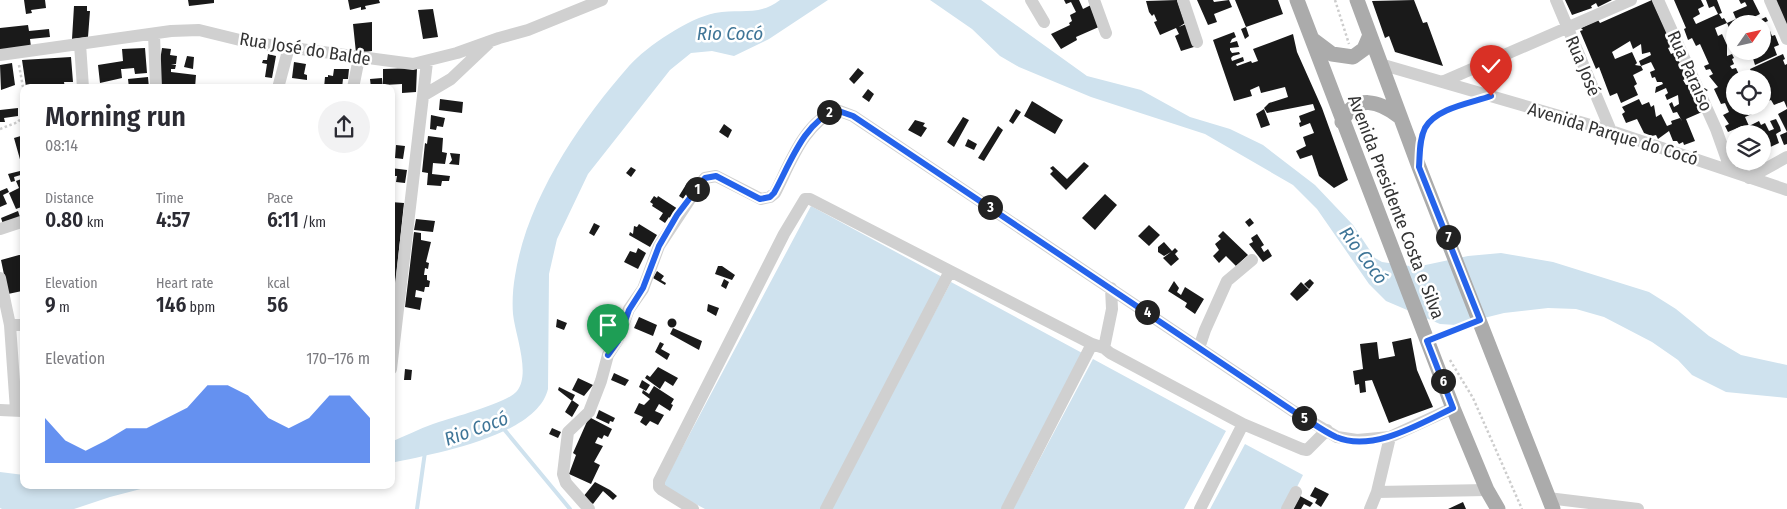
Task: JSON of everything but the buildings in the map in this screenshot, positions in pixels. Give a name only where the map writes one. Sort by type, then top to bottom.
[{"type":"main road","name":"Avenida Presidente Costa e Silva","points":[[1297,0],[1421,326],[1434,338],[1453,408],[1487,490],[1498,509]]},
{"type":"main road","name":"Avenida Presidente Costa e Silva","points":[[1357,0],[1400,117],[1450,241],[1550,504]]},
{"type":"main road","points":[[1312,39],[1332,54],[1353,57],[1364,49],[1370,35]]},
{"type":"main road","points":[[1342,122],[1351,110],[1368,102],[1383,105],[1400,117]]},
{"type":"street","name":"Rua José do Balde","points":[[0,55],[154,34],[199,30],[248,42],[413,64],[428,62],[528,30],[602,0]]},
{"type":"street","points":[[1031,0],[1044,22]]},
{"type":"street","points":[[1094,0],[1106,33]]},
{"type":"street","points":[[1183,0],[1197,42]]},
{"type":"street","name":"Rua José","points":[[1556,0],[1611,131]]},
{"type":"street","points":[[1442,82],[1630,0]]},
{"type":"street","name":"Rua Paraíso","points":[[1658,0],[1716,129],[1731,171]]},
{"type":"street","points":[[1770,0],[1787,39]]},
{"type":"street","points":[[154,34],[156,84]]},
{"type":"street","points":[[424,95],[451,79],[490,41]]},
{"type":"street","points":[[80,44],[83,84]]},
{"type":"street","points":[[279,84],[289,47]]},
{"type":"street","points":[[354,84],[359,58]]},
{"type":"street","points":[[395,336],[428,62]]},
{"type":"street","name":"Avenida Parque do Cocó","points":[[1380,64],[1611,131],[1787,190]]},
{"type":"street","points":[[588,509],[566,482],[563,474],[568,432],[589,412],[601,381],[608,355],[618,341],[629,310],[643,288],[659,246],[677,215],[705,178],[716,176],[760,199],[770,197],[808,132],[829,112],[836,110],[853,116],[1111,288],[1242,379],[1337,437],[1357,440],[1390,437],[1453,408]]},
{"type":"street","points":[[1749,178],[1787,157]]},
{"type":"street","points":[[693,509],[662,490],[659,487],[660,482],[784,234],[806,199],[810,199],[1098,346],[1243,424],[1307,450],[1327,430]]},
{"type":"street","points":[[0,229],[20,222]]},
{"type":"street","points":[[1199,348],[1205,330],[1228,280],[1252,260]]},
{"type":"street","points":[[826,509],[950,271]]},
{"type":"street","points":[[0,278],[10,325],[20,410],[0,410]]},
{"type":"street","points":[[1007,509],[1098,346],[1112,309],[1111,288]]},
{"type":"street","points":[[10,325],[20,325]]},
{"type":"street","points":[[1200,509],[1243,424]]},
{"type":"street","points":[[1370,509],[1390,437]]},
{"type":"street","points":[[1376,492],[1487,490]]},
{"type":"street","points":[[1287,509],[1296,492]]},
{"type":"street","points":[[1550,504],[1638,509]]},
{"type":"path","points":[[1335,0],[1353,57]]},
{"type":"path","points":[[16,52],[22,84]]},
{"type":"path","points":[[1421,141],[1425,129],[1441,114],[1491,96]]},
{"type":"path","points":[[0,129],[18,122],[20,119]]},
{"type":"path","points":[[1434,338],[1478,315]]},
{"type":"path","name":"Avenida Presidente Costa e Silva","points":[[1434,338],[1443,342]]},
{"type":"path","points":[[1448,356],[1474,398],[1522,509]]},
{"type":"water","name":"Rio Cocó","points":[[780,0],[828,0],[769,39],[734,56],[712,51],[691,53],[670,70],[588,174],[557,239],[549,274],[548,389],[540,405],[525,419],[505,431],[457,448],[395,462],[395,440],[433,424],[491,405],[512,396],[517,391],[523,375],[513,314],[513,290],[521,247],[543,191],[558,164],[574,137],[610,88],[646,50],[681,27],[715,13],[749,11],[772,5]]},
{"type":"water","name":"Rio Cocó","points":[[930,0],[981,0],[1087,76],[1141,90],[1190,117],[1230,129],[1263,145],[1315,185],[1353,225],[1375,258],[1382,262],[1416,267],[1468,256],[1501,253],[1553,262],[1649,292],[1676,309],[1709,336],[1741,355],[1787,365],[1787,398],[1726,392],[1692,375],[1678,360],[1652,342],[1604,317],[1576,309],[1548,308],[1504,313],[1456,325],[1440,324],[1386,301],[1369,284],[1317,209],[1293,185],[1205,134],[1091,97],[1019,67],[1000,56],[972,29]]},
{"type":"water","points":[[811,206],[944,278],[821,509],[705,509],[662,486]]},
{"type":"water","points":[[951,282],[1084,354],[1002,509],[830,509]]},
{"type":"water","points":[[1093,359],[1226,431],[1184,509],[1013,509]]},
{"type":"water","points":[[1245,444],[1303,475],[1286,509],[1210,509]]},
{"type":"water","points":[[0,472],[20,474],[20,489],[141,489],[74,509],[0,508]]},
{"type":"waterway","points":[[503,428],[570,509]]},
{"type":"waterway","points":[[417,509],[425,452]]},
{"type":"route","points":[[608,355],[618,341],[629,310],[643,288],[659,246],[677,215],[686,206],[705,178],[716,176],[760,199],[770,197],[808,132],[829,112],[836,110],[853,116],[1111,288],[1242,379],[1337,437],[1357,440],[1374,440],[1390,437],[1453,408],[1427,341],[1480,320],[1419,167],[1421,141],[1425,129],[1431,120],[1441,114],[1491,96]]}]
